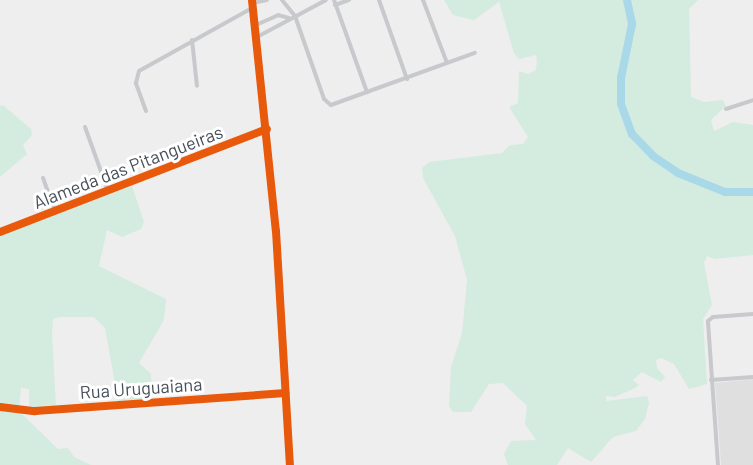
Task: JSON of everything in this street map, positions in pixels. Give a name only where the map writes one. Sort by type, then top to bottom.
[{"type":"main road","points":[[253,3],[267,129],[290,465]]},
{"type":"street","points":[[146,111],[136,83],[139,71],[253,3],[267,0]]},
{"type":"street","points":[[282,0],[295,16],[327,103],[334,105],[475,53]]},
{"type":"street","points":[[257,37],[326,0]]},
{"type":"street","points":[[349,0],[335,2],[367,93]]},
{"type":"street","points":[[380,0],[406,78]]},
{"type":"street","points":[[423,0],[447,63]]},
{"type":"street","points":[[256,26],[278,15],[289,19]]},
{"type":"street","points":[[192,40],[197,86]]},
{"type":"street","points":[[726,109],[753,100]]},
{"type":"street","points":[[85,127],[108,191]]},
{"type":"street","name":"Alameda das Pitangueiras","points":[[0,232],[267,129]]},
{"type":"street","points":[[43,178],[55,211]]},
{"type":"street","points":[[718,465],[709,319],[753,314]]},
{"type":"street","points":[[711,380],[753,377]]},
{"type":"street","name":"Rua Uruguaiana","points":[[0,407],[35,411],[285,393]]},
{"type":"shaded area","points":[[753,379],[753,465],[721,465],[715,383]]},
{"type":"green space","points":[[444,0],[698,0],[689,9],[691,97],[704,102],[723,100],[726,106],[711,120],[714,131],[733,122],[753,125],[753,255],[715,259],[707,256],[704,263],[712,305],[703,319],[707,384],[689,389],[674,364],[661,358],[656,360],[657,368],[665,377],[661,382],[642,372],[633,380],[639,385],[635,388],[615,397],[606,396],[606,401],[647,396],[649,403],[645,419],[636,431],[613,437],[591,462],[568,448],[557,465],[508,465],[504,454],[511,441],[536,440],[525,424],[527,406],[503,383],[489,384],[471,412],[453,412],[449,406],[451,367],[462,333],[467,280],[455,236],[423,178],[422,168],[429,162],[502,153],[510,145],[523,144],[528,137],[509,107],[518,103],[519,71],[528,74],[536,70],[537,61],[536,55],[519,59],[514,53],[499,2],[474,20],[453,15]]},
{"type":"green space","points":[[3,105],[31,129],[32,135],[23,145],[27,154],[0,177],[0,106]]},
{"type":"green space","points":[[132,186],[144,222],[141,229],[122,237],[107,230],[99,266],[166,299],[164,320],[139,363],[151,374],[152,399],[118,401],[105,328],[94,317],[59,317],[53,319],[52,334],[56,406],[29,408],[29,389],[21,388],[19,409],[0,405],[0,236]]},
{"type":"green space","points":[[0,410],[20,412],[58,449],[68,448],[74,457],[91,465],[0,465]]},
{"type":"waterway","points":[[627,0],[632,24],[621,78],[621,104],[632,134],[653,156],[678,173],[725,192],[753,192]]},
{"type":"cycle path","points":[[252,0],[276,231],[290,465]]},
{"type":"cycle path","points":[[0,232],[267,129]]},
{"type":"cycle path","points":[[0,407],[35,411],[285,393]]}]
